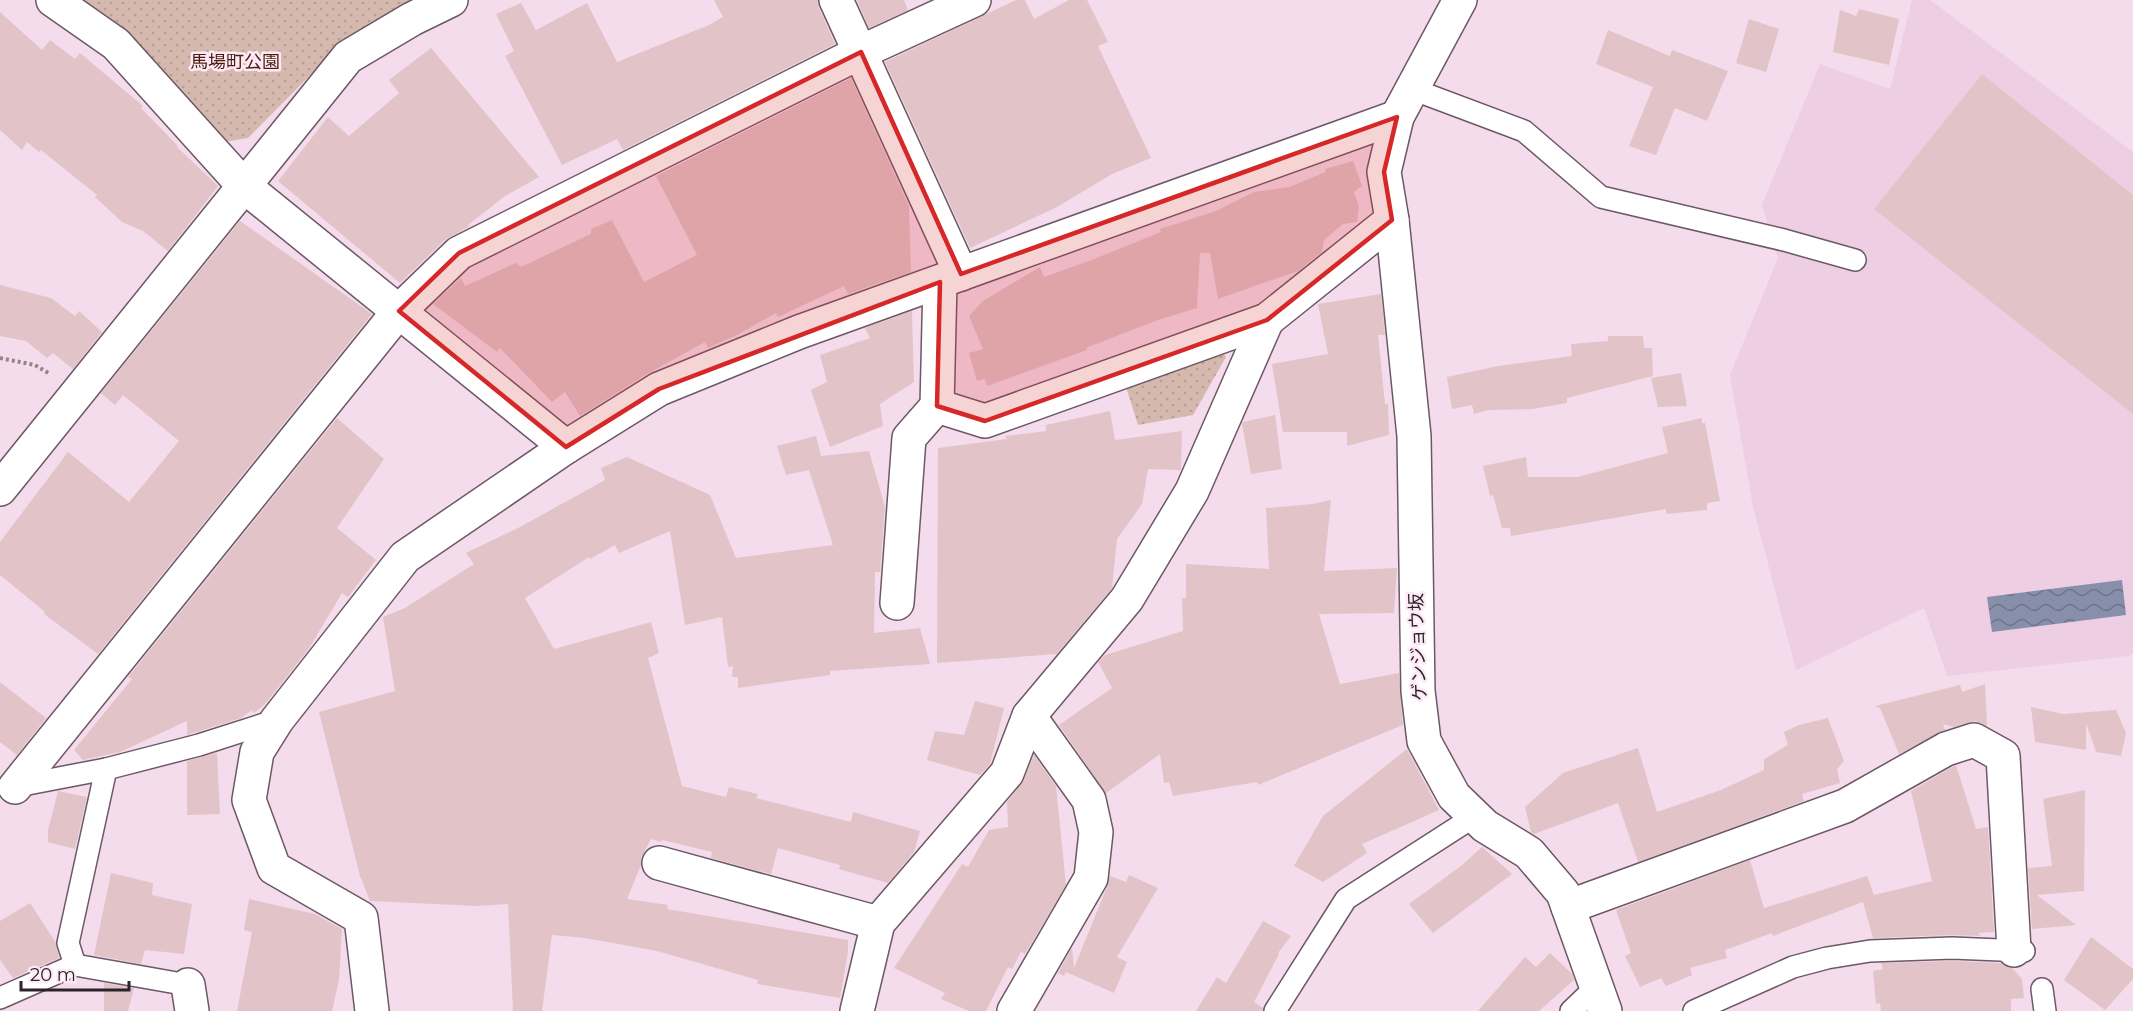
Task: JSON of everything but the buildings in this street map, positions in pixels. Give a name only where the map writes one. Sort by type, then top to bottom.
[{"type":"street","points":[[53,0],[116,44],[244,186],[566,447]]},
{"type":"street","points":[[0,489],[348,57],[412,19],[451,0]]},
{"type":"street","points":[[836,0],[861,52],[950,278],[937,406],[909,438],[897,603]]},
{"type":"street","points":[[8,788],[399,311],[459,253],[861,52],[974,0]]},
{"type":"street","name":"ゲンジョウ坂","points":[[1460,0],[1404,103],[1384,172],[1392,220],[1414,436],[1418,691],[1424,741],[1454,796],[1485,826],[1529,853],[1563,893],[1601,999]]},
{"type":"street","points":[[372,1011],[361,918],[274,868],[249,800],[257,752],[277,720],[405,557],[566,447],[659,389],[799,332],[950,278],[1404,103]]},
{"type":"street","points":[[937,406],[986,421],[1267,320],[1392,220]]},
{"type":"street","points":[[857,1011],[878,923],[1007,773],[1029,716],[1127,599],[1192,490],[1267,320]]},
{"type":"street","points":[[1014,1011],[1091,878],[1096,832],[1089,800],[1029,716]]},
{"type":"street","points":[[1568,908],[1845,806],[1946,749],[1974,740],[2003,756],[2020,950]]},
{"type":"street","points":[[659,863],[878,923]]},
{"type":"lane","points":[[1404,103],[1524,131],[1601,197],[1784,240],[1855,260]]},
{"type":"lane","points":[[8,788],[106,770],[199,746],[277,720]]},
{"type":"lane","points":[[75,965],[68,944],[106,770]]},
{"type":"lane","points":[[1275,1011],[1346,899],[1475,816]]},
{"type":"lane","points":[[1694,1011],[1793,967],[1827,958],[1870,951],[1952,948],[2020,950]]},
{"type":"lane","points":[[0,998],[75,965],[190,998]]},
{"type":"lane","points":[[2042,989],[2045,1011]]},
{"type":"lane","points":[[1570,1011],[1601,999]]},
{"type":"path","points":[[0,358],[35,365],[78,392]]},
{"type":"highlighted area","points":[[861,52],[961,274],[1397,117],[1384,172],[1392,220],[1267,320],[985,421],[937,406],[940,282],[659,389],[566,447],[399,311],[459,253]]},
{"type":"shaded area","points":[[1912,0],[1930,0],[2133,152],[2133,654],[2129,656],[1947,676],[1924,608],[1796,670],[1753,507],[1730,375],[1778,258],[1762,205],[1820,64],[1890,89]]},
{"type":"green space","name":"馬場町公園","points":[[70,0],[432,0],[335,50],[248,138],[224,142]]},
{"type":"green space","points":[[1219,347],[1226,357],[1193,415],[1138,425],[1126,387]]},
{"type":"water","points":[[2122,580],[2126,615],[1992,632],[1987,597]]}]
